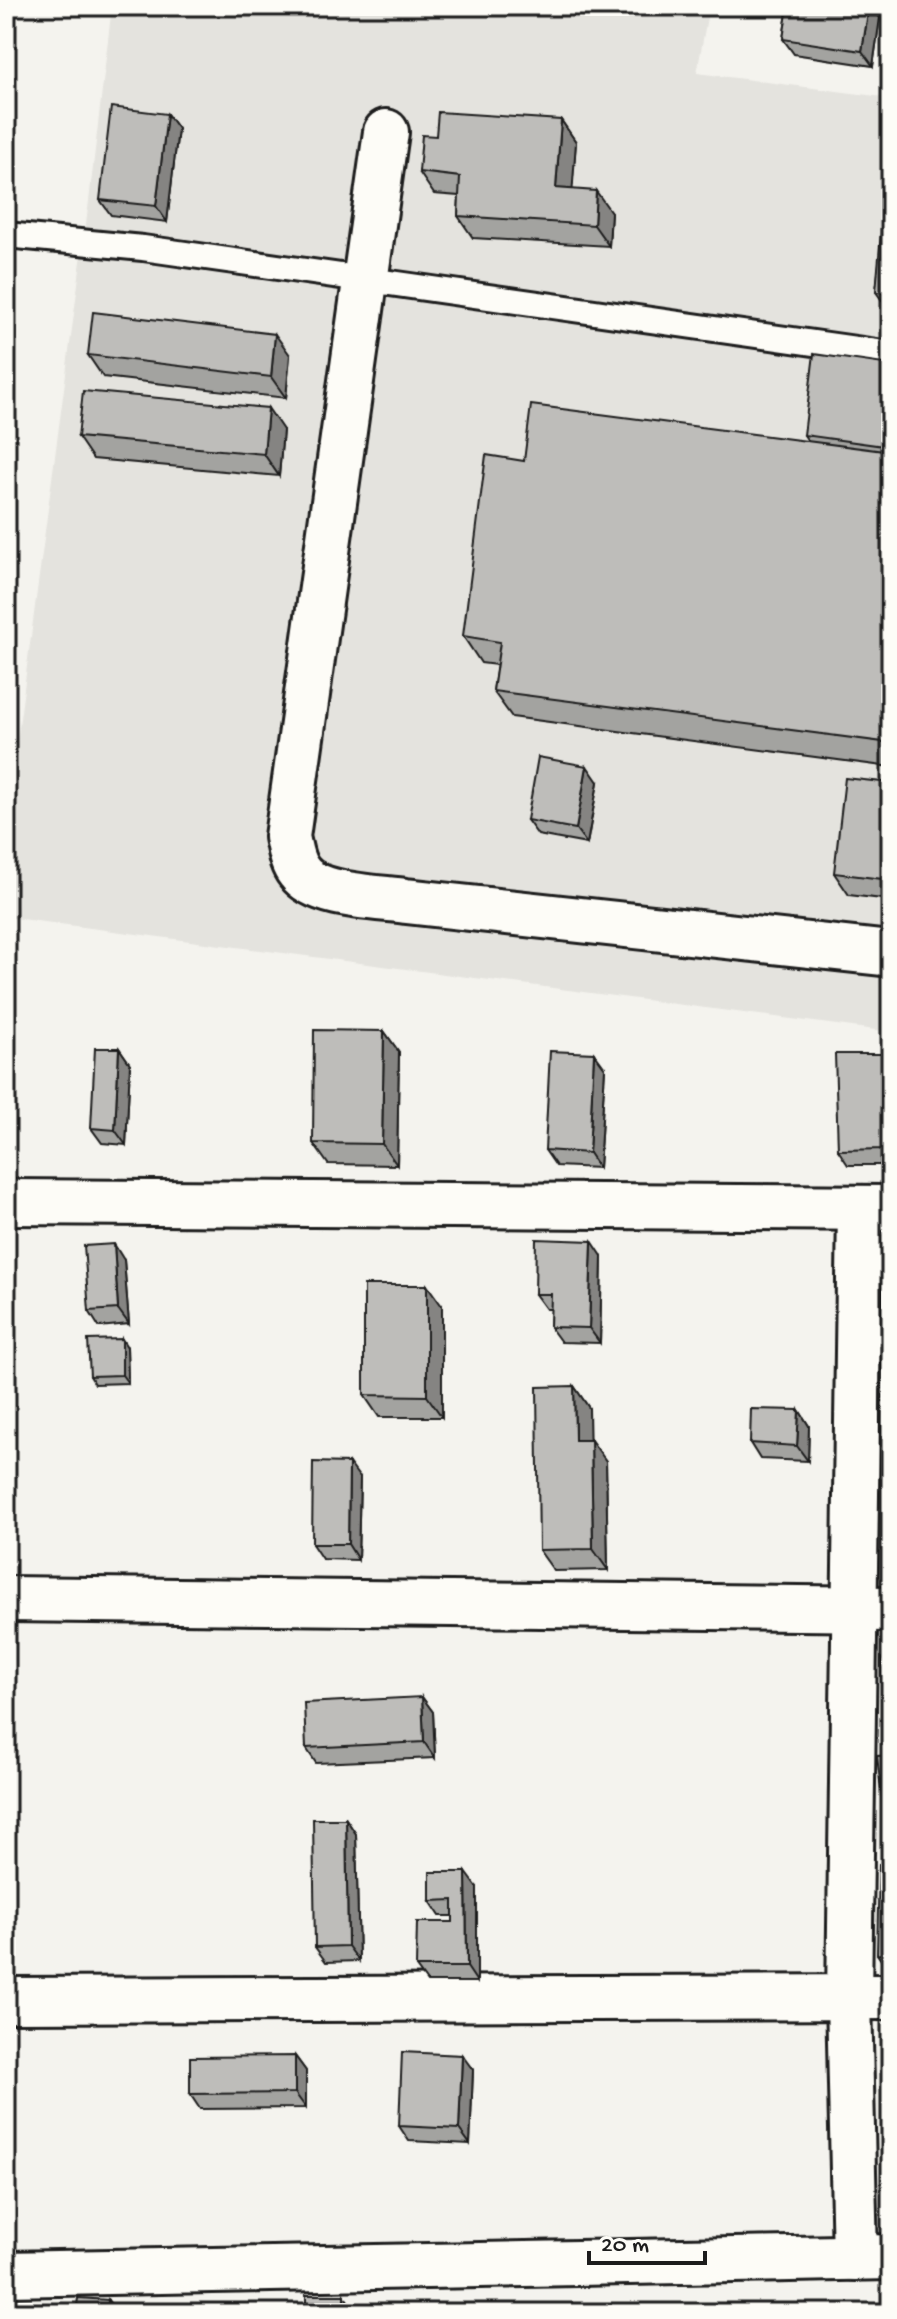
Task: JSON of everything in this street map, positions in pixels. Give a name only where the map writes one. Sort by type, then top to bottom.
[{"type":"street","points":[[386,132],[287,837],[291,859],[300,874],[332,891],[391,899],[891,954]]},
{"type":"street","points":[[6,1202],[875,1208],[870,1998],[873,2258],[6,2274]]},
{"type":"street","points":[[6,1599],[873,1610]]},
{"type":"street","points":[[6,2000],[870,1998]]},
{"type":"lane","points":[[6,235],[143,248],[891,354]]},
{"type":"shaded area","points":[[112,6],[709,6],[697,73],[891,98],[891,1032],[6,917],[6,824]]},
{"type":"building","points":[[788,6],[869,6],[862,51],[783,39]]},
{"type":"building","points":[[111,107],[167,114],[156,206],[100,200]]},
{"type":"building","points":[[438,112],[561,120],[556,188],[596,191],[594,225],[458,216],[460,177],[419,172],[422,135],[436,136]]},
{"type":"building","points":[[888,151],[891,151],[891,293],[876,292]]},
{"type":"building","points":[[93,312],[275,334],[271,377],[88,355]]},
{"type":"building","points":[[814,354],[891,365],[891,447],[804,435]]},
{"type":"building","points":[[83,391],[268,408],[264,454],[78,437]]},
{"type":"building","points":[[531,405],[891,452],[891,743],[493,691],[500,642],[463,636],[486,455],[524,461]]},
{"type":"building","points":[[538,757],[587,766],[576,829],[527,820]]},
{"type":"building","points":[[845,778],[891,783],[891,880],[834,873]]},
{"type":"building","points":[[314,1030],[384,1031],[382,1144],[313,1143]]},
{"type":"building","points":[[95,1048],[119,1048],[115,1130],[91,1128]]},
{"type":"building","points":[[550,1051],[594,1053],[589,1153],[545,1150]]},
{"type":"building","points":[[835,1054],[884,1054],[886,1149],[838,1150]]},
{"type":"building","points":[[536,1239],[592,1241],[589,1328],[550,1327],[551,1294],[535,1294]]},
{"type":"building","points":[[114,1244],[118,1309],[89,1311],[84,1246]]},
{"type":"building","points":[[364,1285],[427,1285],[427,1396],[364,1395]]},
{"type":"building","points":[[122,1339],[122,1375],[90,1376],[88,1340]]},
{"type":"building","points":[[574,1386],[575,1440],[591,1440],[593,1549],[539,1550],[537,1387]]},
{"type":"building","points":[[751,1409],[799,1410],[797,1446],[750,1443]]},
{"type":"building","points":[[313,1462],[349,1463],[348,1544],[312,1544]]},
{"type":"building","points":[[882,1658],[891,1658],[891,1743],[883,1743]]},
{"type":"building","points":[[422,1697],[424,1742],[306,1748],[304,1703]]},
{"type":"building","points":[[891,1755],[891,1813],[884,1814],[877,1756]]},
{"type":"building","points":[[313,1819],[346,1819],[348,1946],[315,1947]]},
{"type":"building","points":[[879,1864],[891,1865],[891,1955],[877,1954]]},
{"type":"building","points":[[430,1872],[466,1872],[467,1967],[416,1967],[417,1922],[453,1922],[453,1900],[430,1901]]},
{"type":"building","points":[[402,2052],[462,2055],[459,2129],[399,2126]]},
{"type":"building","points":[[295,2056],[295,2093],[190,2094],[190,2057]]},
{"type":"building","points":[[306,2295],[344,2295],[344,2313],[306,2313]]},
{"type":"building","points":[[78,2298],[108,2300],[107,2313],[76,2313]]}]
